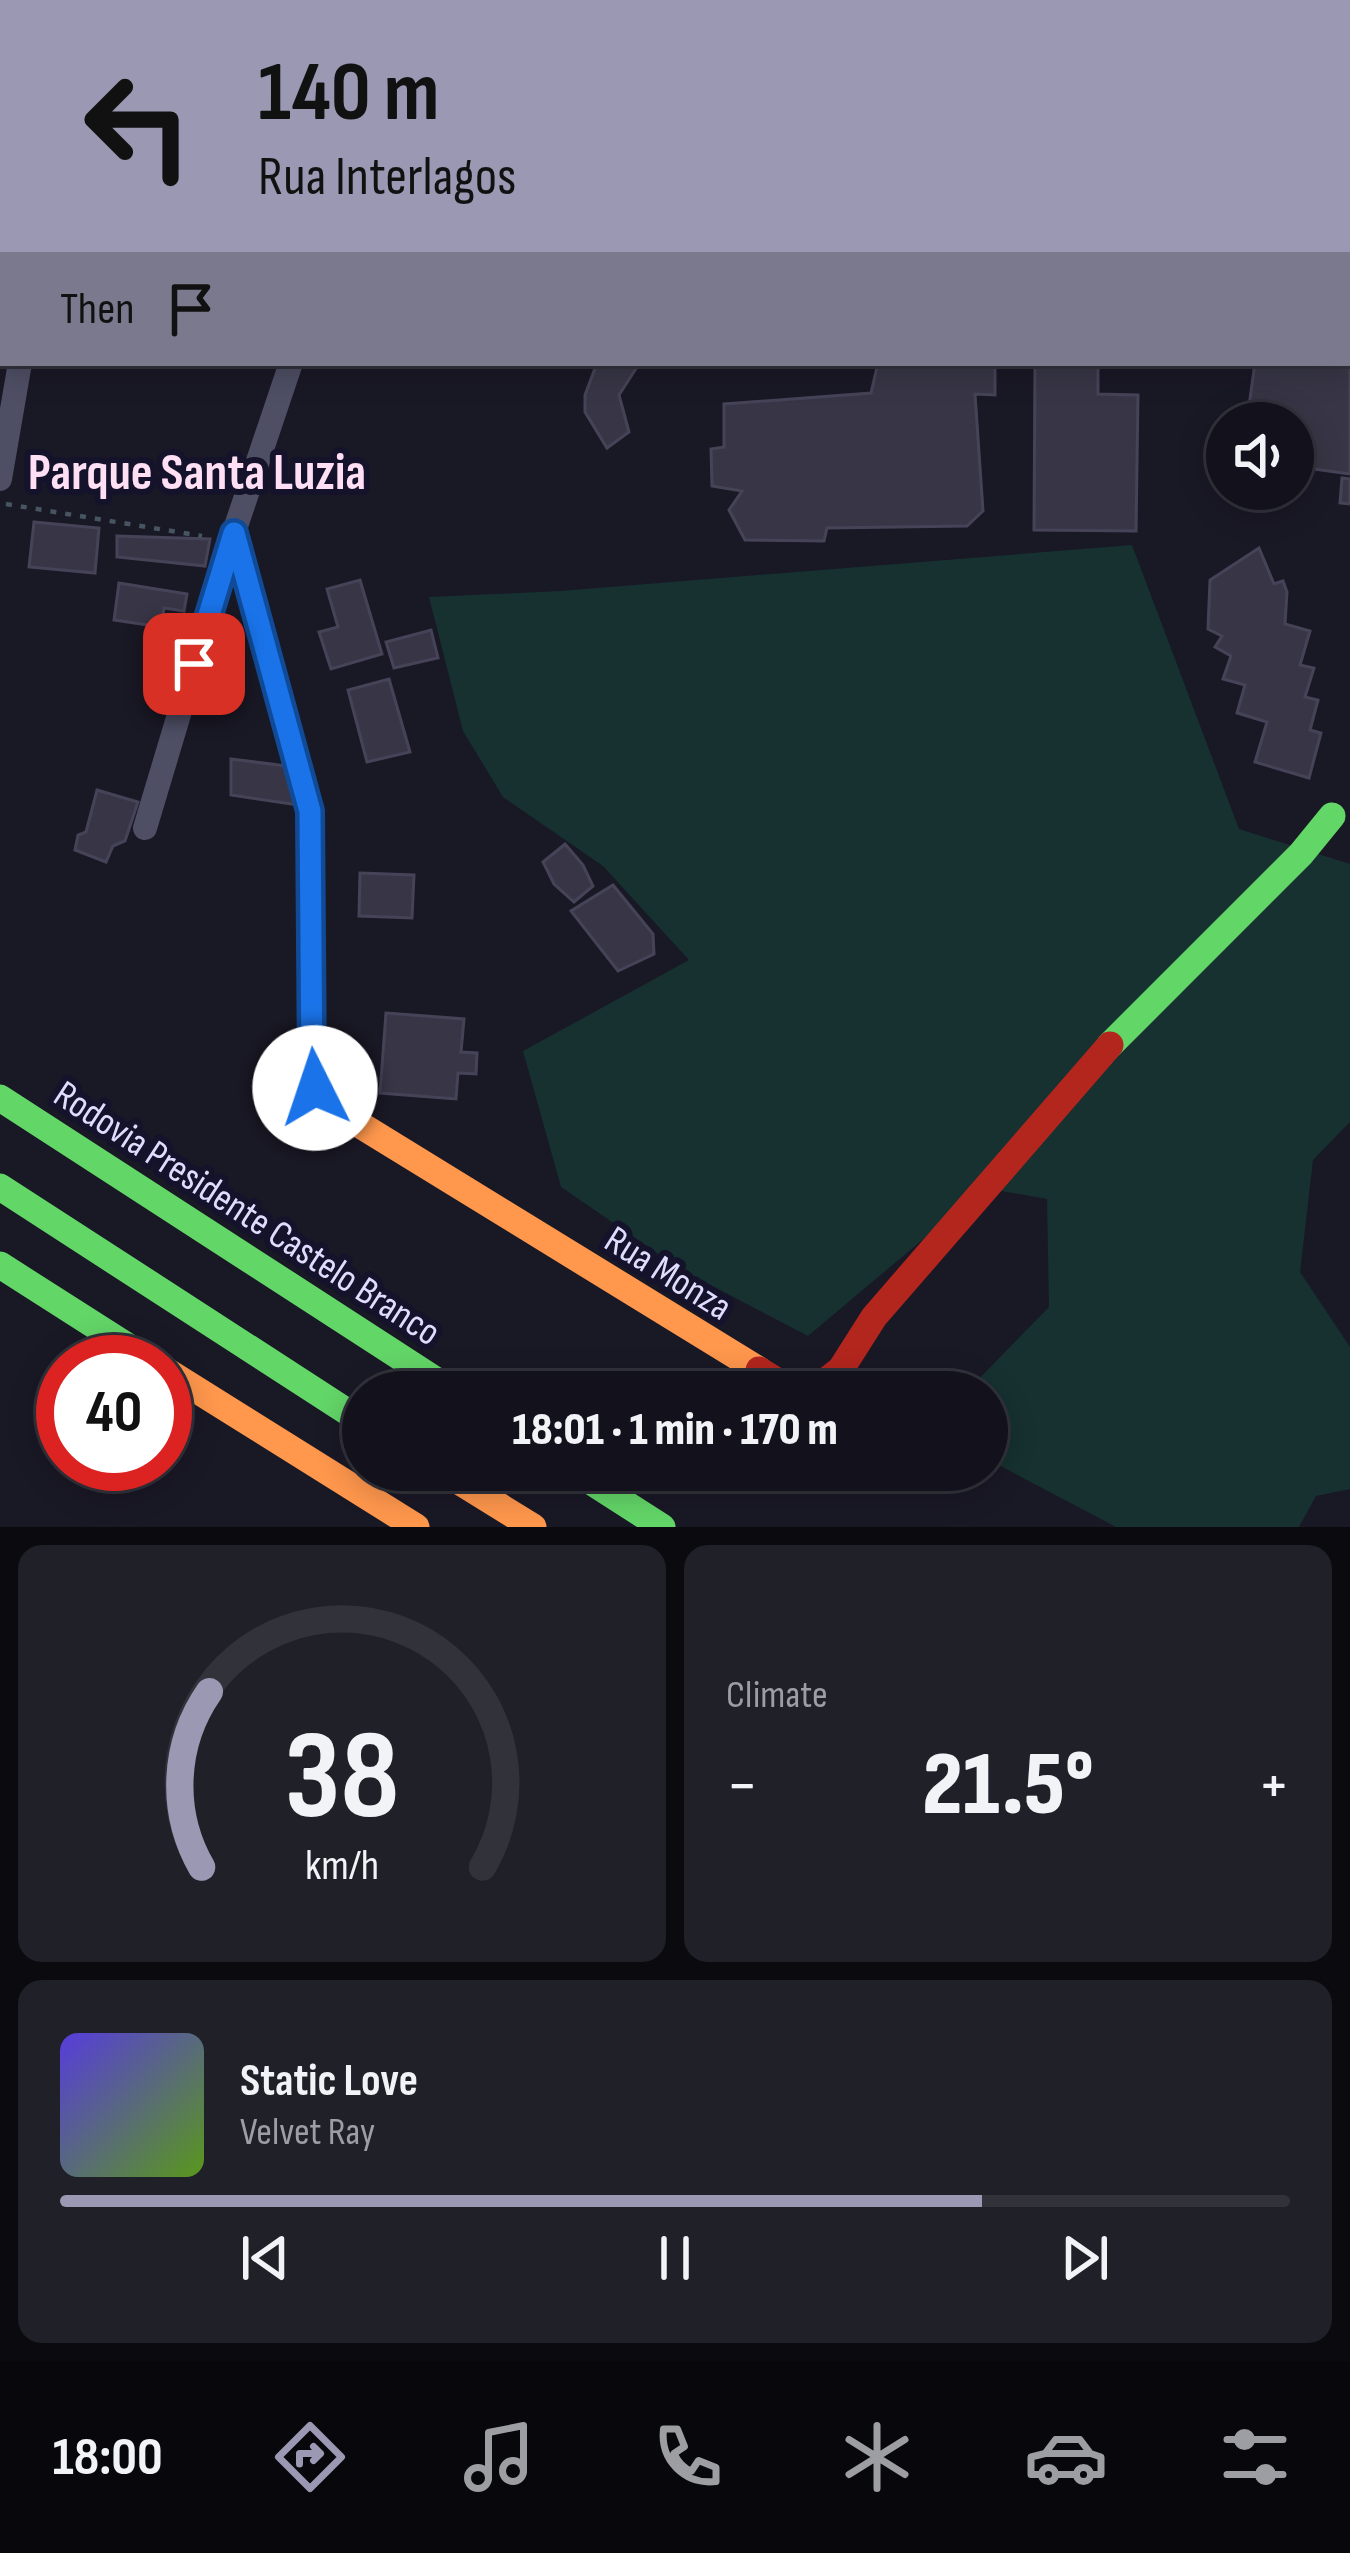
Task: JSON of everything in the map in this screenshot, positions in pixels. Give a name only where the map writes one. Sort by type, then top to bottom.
[{"type":"main road","name":"Rua Monza","points":[[232,537],[310,811],[315,1088],[344,1115],[788,1388],[817,1388],[841,1369],[874,1317],[1084,1070],[1300,854],[1332,816]]},
{"type":"main road","name":"Rodovia Presidente Castelo Branco","points":[[0,1098],[422,1371]]},
{"type":"main road","points":[[0,1187],[342,1408]]},
{"type":"main road","points":[[0,1265],[110,1335]]},
{"type":"main road","points":[[192,1387],[416,1527]]},
{"type":"main road","points":[[475,1491],[533,1527]]},
{"type":"main road","points":[[606,1491],[662,1527]]},
{"type":"street","points":[[0,478],[19,366]]},
{"type":"street","points":[[146,828],[232,537],[290,366]]},
{"type":"path","points":[[0,503],[232,537]]},
{"type":"green space","points":[[1132,545],[1239,829],[1350,864],[1350,1122],[1313,1160],[1300,1272],[1350,1347],[1350,1489],[1316,1496],[1299,1527],[1116,1527],[1008,1470],[1008,1371],[987,1371],[1049,1307],[1047,1199],[984,1188],[808,1336],[682,1270],[561,1187],[523,1051],[689,960],[603,866],[503,797],[463,731],[429,597],[560,591]]},
{"type":"building","points":[[596,366],[638,366],[619,395],[629,432],[607,448],[585,412],[585,395]]},
{"type":"building","points":[[877,366],[995,366],[995,395],[975,394],[983,511],[967,526],[827,528],[824,541],[745,540],[729,510],[742,491],[712,486],[711,449],[724,447],[724,404],[871,393]]},
{"type":"building","points":[[1035,366],[1098,366],[1098,394],[1138,395],[1136,531],[1034,530]]},
{"type":"building","points":[[1255,366],[1350,366],[1350,474],[1314,469],[1314,402],[1250,402]]},
{"type":"building","points":[[1342,478],[1350,479],[1350,504],[1340,503]]},
{"type":"building","points":[[34,522],[99,528],[95,573],[29,567]]},
{"type":"building","points":[[117,536],[210,539],[205,566],[117,557]]},
{"type":"building","points":[[1259,548],[1274,584],[1283,581],[1287,592],[1285,624],[1310,631],[1300,665],[1314,668],[1305,697],[1318,700],[1310,730],[1321,733],[1309,778],[1255,762],[1267,722],[1237,713],[1245,685],[1223,679],[1231,656],[1215,647],[1222,636],[1208,629],[1210,580]]},
{"type":"building","points":[[360,580],[382,654],[331,669],[319,632],[338,627],[327,589]]},
{"type":"building","points":[[119,583],[187,594],[184,611],[164,608],[161,627],[114,620]]},
{"type":"building","points":[[431,630],[438,658],[394,668],[386,642]]},
{"type":"building","points":[[389,679],[410,752],[367,762],[348,690]]},
{"type":"building","points":[[231,759],[287,766],[298,805],[231,795]]},
{"type":"building","points":[[97,790],[138,802],[125,841],[113,846],[106,862],[75,850],[78,835],[86,832]]},
{"type":"building","points":[[565,844],[593,886],[574,902],[554,884],[543,862]]},
{"type":"building","points":[[360,873],[414,875],[412,918],[359,916]]},
{"type":"building","points":[[613,885],[653,934],[654,954],[618,971],[571,911]]},
{"type":"building","points":[[386,1013],[464,1019],[461,1052],[477,1053],[476,1074],[458,1073],[456,1099],[380,1093]]},
{"type":"traffic: fast","points":[[1110,1045],[1301,854],[1332,816]]},
{"type":"traffic: fast","points":[[0,1098],[422,1371]]},
{"type":"traffic: fast","points":[[0,1187],[342,1408]]},
{"type":"traffic: fast","points":[[0,1265],[110,1335]]},
{"type":"traffic: fast","points":[[606,1491],[662,1527]]},
{"type":"traffic: slow","points":[[312,1063],[321,1095],[344,1115],[759,1370]]},
{"type":"traffic: slow","points":[[192,1387],[416,1527]]},
{"type":"traffic: slow","points":[[475,1491],[533,1527]]},
{"type":"traffic: jam","points":[[234,533],[310,811],[312,1063]]},
{"type":"traffic: jam","points":[[759,1370],[788,1388],[817,1388],[841,1369],[874,1317],[1110,1045]]},
{"type":"district","name":"Parque Santa Luzia","points":[[197,471]]},
{"type":"route","points":[[194,664],[234,533],[310,811],[315,1088]]}]
